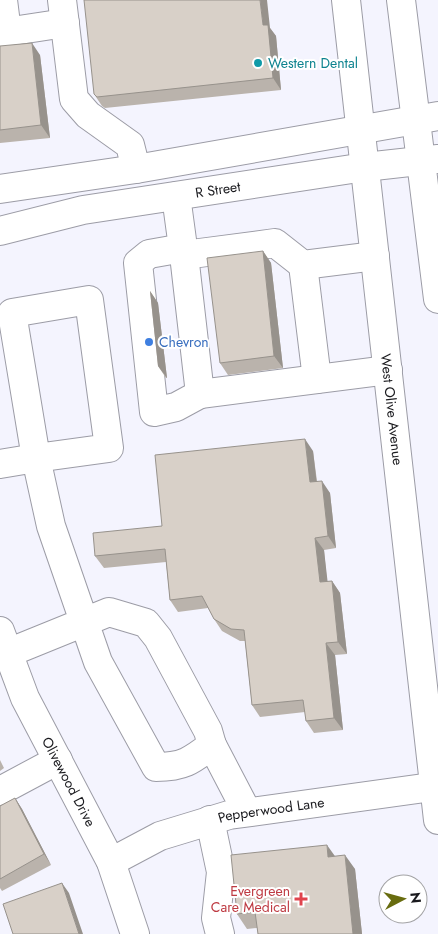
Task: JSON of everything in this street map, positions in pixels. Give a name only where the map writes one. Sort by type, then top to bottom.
[{"type":"street","points":[[3,0],[3,33],[64,12],[74,99],[88,115],[130,145],[136,169]]},
{"type":"street","name":"West Olive Avenue","points":[[346,0],[436,786],[438,820]]},
{"type":"street","points":[[401,0],[427,118],[438,299]]},
{"type":"street","points":[[0,189],[136,169],[427,118]]},
{"type":"street","name":"R Street","points":[[0,231],[82,210],[365,167],[430,161]]},
{"type":"street","points":[[0,206],[35,197],[59,180]]},
{"type":"street","points":[[176,196],[200,394]]},
{"type":"street","points":[[317,378],[303,265],[275,243],[149,254],[138,263],[154,412],[176,407],[200,394],[388,370]]},
{"type":"street","points":[[303,265],[375,256]]},
{"type":"street","points":[[0,464],[36,458],[109,448],[89,300],[12,313],[36,458],[51,526],[82,622],[98,662],[156,767],[176,767],[197,756],[212,745]]},
{"type":"street","points":[[4,642],[82,622],[108,612],[146,623],[162,646],[208,731],[212,745],[247,812]]},
{"type":"street","name":"Olivewood Drive","points":[[4,642],[26,698],[111,862],[135,934]]},
{"type":"street","points":[[0,791],[58,760]]},
{"type":"street","name":"Pepperwood Lane","points":[[111,862],[160,836],[210,820],[247,812],[436,786]]},
{"type":"street","points":[[210,820],[221,872],[216,918],[220,934]]},
{"type":"building","points":[[84,0],[260,0],[263,25],[268,25],[273,78],[97,97],[94,94]]},
{"type":"building","points":[[32,43],[41,125],[0,130],[0,46]]},
{"type":"building","name":"Chevron","points":[[263,251],[274,356],[220,363],[207,258]]},
{"type":"building","points":[[305,439],[310,482],[322,481],[328,536],[315,538],[320,582],[332,581],[338,642],[326,643],[334,718],[306,721],[303,700],[252,705],[244,630],[231,629],[214,619],[202,596],[170,600],[165,549],[95,556],[93,533],[162,526],[155,455]]},
{"type":"building","points":[[15,798],[44,854],[0,879],[0,806]]},
{"type":"building","name":"Evergreen Care Medical","points":[[327,845],[328,857],[345,855],[353,934],[258,934],[255,912],[237,914],[231,855]]},
{"type":"building","points":[[62,883],[79,934],[13,934],[3,904]]},
{"type":"place","name":"Western Dental","points":[[258,63]]},
{"type":"place","name":"Chevron","points":[[149,342]]},
{"type":"place","name":"Evergreen Care Medical","points":[[301,899]]}]
